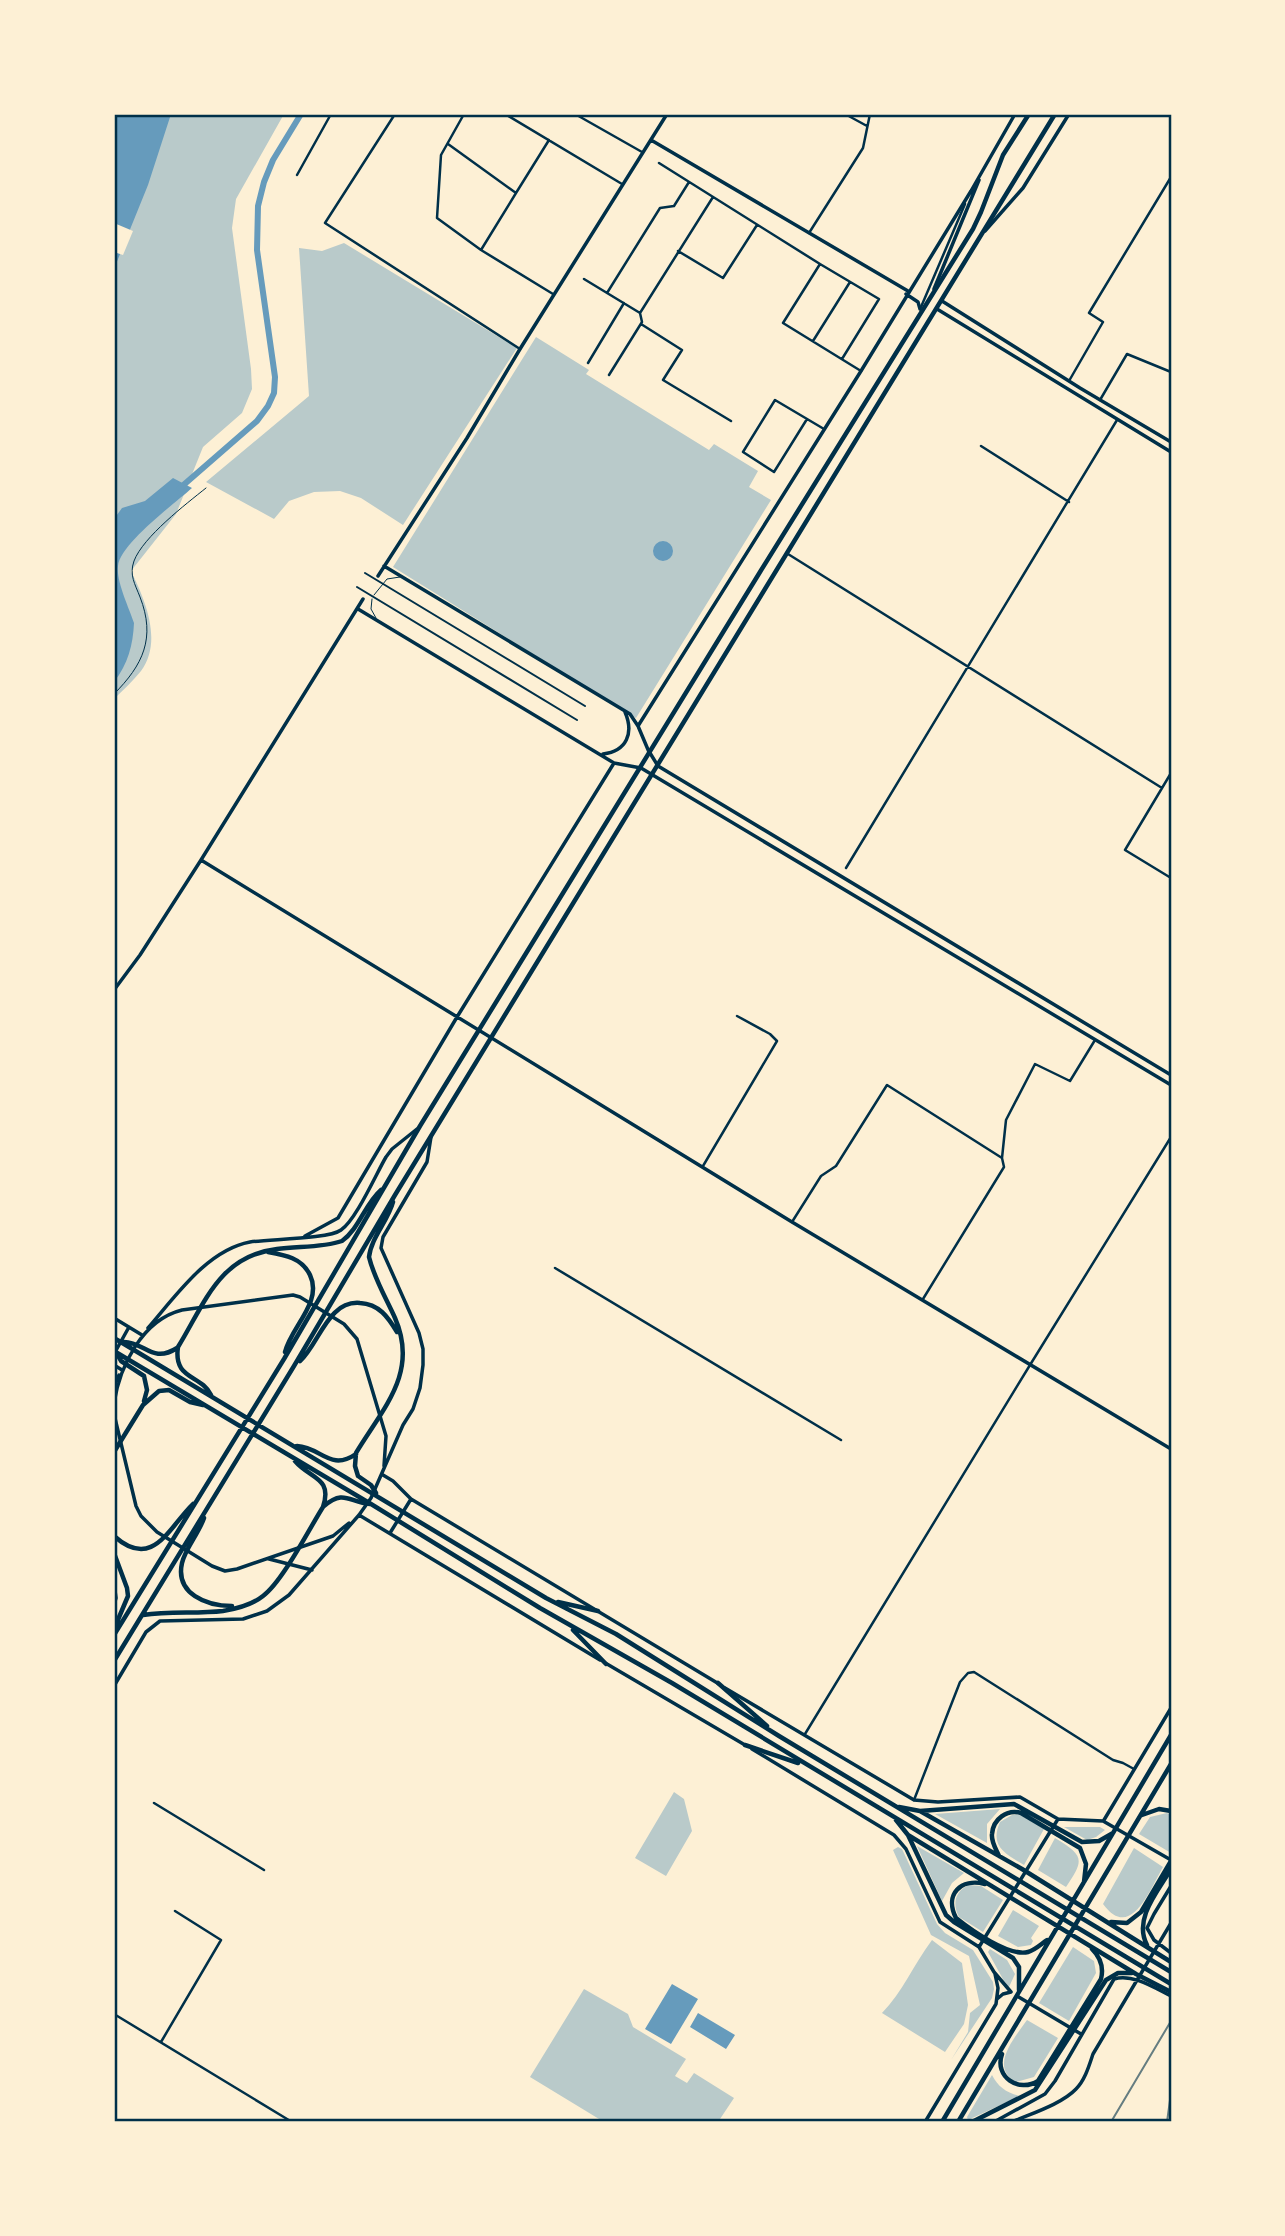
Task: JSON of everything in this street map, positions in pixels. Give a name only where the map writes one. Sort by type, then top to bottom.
[{"type":"highway","points":[[114,1635],[284,1359],[420,1126],[973,229],[1003,155],[1029,114]]},
{"type":"highway","points":[[114,1661],[1055,114]]},
{"type":"highway","points":[[211,1396],[207,1387],[181,1369],[178,1347],[228,1268],[245,1257],[264,1251],[342,1241],[350,1233],[370,1199],[384,1187]]},
{"type":"highway","points":[[296,1446],[307,1446],[336,1461],[350,1458],[356,1453],[400,1377],[404,1351],[401,1337],[369,1257],[370,1249],[390,1212],[395,1195]]},
{"type":"highway","points":[[264,1251],[298,1260],[308,1270],[313,1284],[311,1300],[288,1341],[284,1359]]},
{"type":"highway","points":[[294,1366],[308,1354],[334,1313],[347,1304],[366,1303],[378,1309],[390,1320],[401,1337]]},
{"type":"highway","points":[[114,1338],[548,1599],[616,1634],[779,1736],[1171,1972]]},
{"type":"highway","points":[[121,1343],[130,1342],[156,1354],[164,1354],[178,1347]]},
{"type":"highway","points":[[114,1452],[143,1405],[147,1390],[144,1376],[121,1361],[115,1352]]},
{"type":"highway","points":[[115,1352],[1171,1984]]},
{"type":"highway","points":[[143,1405],[159,1391],[169,1390],[190,1402],[207,1405]]},
{"type":"highway","points":[[356,1453],[358,1476],[371,1485],[378,1495]]},
{"type":"highway","points":[[142,1615],[225,1611],[261,1598],[271,1588],[323,1507],[326,1497],[324,1485],[318,1478],[302,1469],[291,1456]]},
{"type":"highway","points":[[323,1507],[331,1500],[345,1497],[359,1503],[372,1504]]},
{"type":"highway","points":[[114,1536],[133,1547],[154,1546],[169,1534],[181,1515],[198,1498]]},
{"type":"highway","points":[[208,1508],[199,1532],[184,1558],[184,1582],[191,1593],[203,1602],[219,1606],[240,1606]]},
{"type":"highway","points":[[114,1553],[128,1596],[114,1629]]},
{"type":"highway","points":[[548,1599],[598,1611]]},
{"type":"highway","points":[[568,1624],[606,1664]]},
{"type":"highway","points":[[718,1683],[779,1736]]},
{"type":"highway","points":[[943,2122],[1171,1735]]},
{"type":"highway","points":[[745,1745],[808,1766]]},
{"type":"highway","points":[[958,2122],[1171,1764]]},
{"type":"highway","points":[[896,1807],[920,1811],[1014,1804],[1080,1848],[1086,1864],[1083,1885]]},
{"type":"highway","points":[[1141,1815],[1159,1809],[1171,1811]]},
{"type":"highway","points":[[920,1811],[1022,1869],[1171,1962]]},
{"type":"highway","points":[[1000,1857],[991,1835],[996,1823],[1004,1815],[1014,1811],[1042,1821],[1083,1842],[1099,1841],[1113,1833]]},
{"type":"highway","points":[[893,1817],[908,1835],[946,1915],[1009,1951],[1018,1953],[1031,1951],[1051,1938]]},
{"type":"highway","points":[[908,1835],[1171,1994]]},
{"type":"highway","points":[[1150,1948],[1144,1937],[1142,1923],[1170,1869],[1171,1860]]},
{"type":"highway","points":[[1108,1922],[1127,1923],[1136,1917],[1170,1869]]},
{"type":"highway","points":[[992,1886],[976,1882],[964,1883],[955,1892],[952,1911],[956,1918],[1013,1958],[1019,1967],[1019,1992]]},
{"type":"highway","points":[[972,2122],[1035,2090],[1066,2042],[1101,1979],[1101,1961],[1086,1943]]},
{"type":"highway","points":[[1078,2020],[1106,1980],[1118,1973],[1136,1974]]},
{"type":"highway","points":[[1006,2044],[1000,2060],[1003,2073],[1017,2086],[1027,2086],[1035,2083],[1044,2074],[1066,2042]]},
{"type":"street","points":[[298,174],[331,114]]},
{"type":"street","points":[[395,114],[326,223],[520,349]]},
{"type":"street","points":[[464,114],[441,155],[437,218],[481,250],[554,294]]},
{"type":"street","points":[[505,114],[623,185]]},
{"type":"street","points":[[575,114],[643,152]]},
{"type":"street","points":[[378,576],[467,438],[667,114]]},
{"type":"street","points":[[845,114],[867,126]]},
{"type":"street","points":[[809,233],[863,148],[870,114]]},
{"type":"street","points":[[909,334],[971,191],[1013,114]]},
{"type":"street","points":[[982,235],[1023,188],[1069,114]]},
{"type":"street","points":[[651,139],[907,293],[918,302],[920,309]]},
{"type":"street","points":[[481,250],[549,140]]},
{"type":"street","points":[[448,144],[516,193]]},
{"type":"street","points":[[930,299],[988,158]]},
{"type":"street","points":[[659,163],[879,299],[842,359]]},
{"type":"street","points":[[1069,381],[1103,323],[1089,313],[1171,177]]},
{"type":"street","points":[[607,293],[660,208],[674,206],[689,182]]},
{"type":"street","points":[[638,726],[971,191]]},
{"type":"street","points":[[609,375],[642,322],[640,313],[713,197]]},
{"type":"street","points":[[678,251],[723,278],[757,225]]},
{"type":"street","points":[[820,264],[783,323],[861,370]]},
{"type":"street","points":[[584,279],[640,313]]},
{"type":"street","points":[[813,341],[850,282]]},
{"type":"street","points":[[942,301],[1171,442]]},
{"type":"street","points":[[588,363],[624,303]]},
{"type":"street","points":[[937,309],[1171,452]]},
{"type":"street","points":[[948,316],[953,309]]},
{"type":"street","points":[[641,324],[682,350],[663,380],[731,421]]},
{"type":"street","points":[[1100,400],[1127,354],[1171,372]]},
{"type":"street","points":[[807,419],[774,472],[743,452],[775,400],[824,429]]},
{"type":"street","points":[[846,868],[1117,420]]},
{"type":"street","points":[[981,446],[1069,502]]},
{"type":"street","points":[[788,554],[1162,788]]},
{"type":"street","points":[[384,566],[633,717],[658,766],[1171,1075]]},
{"type":"street","points":[[365,573],[585,706]]},
{"type":"street","points":[[357,587],[577,719]]},
{"type":"street","points":[[114,989],[140,955],[201,860],[363,599]]},
{"type":"street","points":[[358,609],[614,763],[641,768],[653,775],[1171,1085]]},
{"type":"street","points":[[601,755],[617,751],[628,739],[629,722],[624,711]]},
{"type":"street","points":[[305,1236],[338,1218],[457,1017],[614,763]]},
{"type":"street","points":[[1171,773],[1125,850],[1171,878]]},
{"type":"street","points":[[201,860],[702,1167],[1171,1449]]},
{"type":"street","points":[[702,1167],[777,1041],[770,1034],[737,1016]]},
{"type":"street","points":[[922,1300],[1004,1167],[1002,1158],[1006,1120],[1035,1064],[1070,1082],[1095,1040]]},
{"type":"street","points":[[793,1222],[821,1176],[836,1166],[887,1085],[1002,1158]]},
{"type":"street","points":[[114,1384],[142,1335],[191,1280],[216,1258],[250,1242],[335,1234],[345,1227],[392,1149],[420,1126]]},
{"type":"street","points":[[114,1686],[146,1632],[160,1621],[255,1616],[282,1601],[312,1570],[371,1498],[403,1425],[411,1413],[420,1388],[423,1365],[419,1333],[381,1248],[383,1237],[427,1162],[431,1136]]},
{"type":"street","points":[[805,1735],[1171,1138]]},
{"type":"street","points":[[555,1268],[841,1440]]},
{"type":"street","points":[[142,1335],[168,1315],[178,1311],[288,1295],[300,1297],[344,1324],[357,1339],[386,1436],[383,1475]]},
{"type":"street","points":[[114,1318],[142,1335]]},
{"type":"street","points":[[115,1352],[129,1327]]},
{"type":"street","points":[[114,1365],[122,1370]]},
{"type":"street","points":[[114,1403],[122,1370]]},
{"type":"street","points":[[114,1414],[136,1506],[147,1524],[219,1569],[231,1570],[333,1536],[359,1515]]},
{"type":"street","points":[[383,1475],[411,1499],[914,1800],[937,1802],[1020,1797],[1058,1819],[1103,1821],[1171,1860]]},
{"type":"street","points":[[390,1534],[411,1499]]},
{"type":"street","points":[[359,1515],[894,1835],[906,1849],[940,1922],[979,1948],[1011,1992],[1081,2034]]},
{"type":"street","points":[[267,1559],[312,1570]]},
{"type":"street","points":[[114,1583],[114,1605]]},
{"type":"street","points":[[914,1800],[960,1682],[968,1673],[974,1672],[1113,1760],[1134,1769]]},
{"type":"street","points":[[1103,1821],[1171,1708]]},
{"type":"street","points":[[154,1803],[264,1870]]},
{"type":"street","points":[[979,1948],[1058,1819]]},
{"type":"street","points":[[1171,1886],[1147,1928],[1153,1940],[1171,1953]]},
{"type":"street","points":[[161,2042],[221,1940],[175,1911]]},
{"type":"street","points":[[1012,2122],[1076,2089],[1086,2074],[1093,2054],[1171,1923]]},
{"type":"street","points":[[925,2122],[996,2004],[998,1988],[994,1972]]},
{"type":"street","points":[[994,2122],[1045,2094],[1114,1979],[1122,1976],[1171,1994]]},
{"type":"street","points":[[997,1999],[1011,1992]]},
{"type":"street","points":[[114,2014],[292,2122]]},
{"type":"lane","points":[[114,694],[127,681],[143,656],[148,629],[142,600],[131,575],[133,563],[148,540],[206,488]]},
{"type":"lane","points":[[379,621],[371,609],[371,602],[382,583],[394,576],[402,577]]},
{"type":"shaded area","points":[[114,114],[284,114],[236,199],[232,228],[252,389],[242,413],[203,447],[176,514],[131,571],[150,621],[151,647],[141,671],[114,699]]},
{"type":"shaded area","points":[[344,243],[517,348],[403,525],[361,498],[340,491],[314,492],[289,501],[274,519],[206,482],[309,396],[299,248],[322,251]]},
{"type":"shaded area","points":[[536,337],[589,370],[586,374],[709,450],[714,444],[758,471],[749,487],[771,500],[636,718],[393,567]]},
{"type":"shaded area","points":[[674,1792],[684,1799],[692,1831],[666,1876],[635,1858]]},
{"type":"shaded area","points":[[1000,1809],[987,1824],[987,1843],[935,1814]]},
{"type":"shaded area","points":[[1167,1813],[1171,1815],[1171,1853],[1139,1834],[1150,1817]]},
{"type":"shaded area","points":[[1019,1814],[1044,1829],[1024,1865],[1001,1849],[997,1838],[1000,1822]]},
{"type":"shaded area","points":[[1064,1827],[1100,1827],[1105,1830],[1087,1840]]},
{"type":"shaded area","points":[[1055,1838],[1072,1849],[1078,1859],[1076,1870],[1066,1887],[1038,1870]]},
{"type":"shaded area","points":[[917,1846],[964,1873],[952,1883],[942,1901]]},
{"type":"shaded area","points":[[898,1847],[902,1849],[937,1924],[945,1933],[973,1950],[993,1982],[992,1998],[951,2060],[968,2032],[970,2013],[980,2005],[969,1956],[931,1935],[893,1850]]},
{"type":"shaded area","points":[[1134,1848],[1163,1867],[1139,1908],[1131,1915],[1122,1917],[1113,1914],[1103,1904]]},
{"type":"shaded area","points":[[969,1885],[981,1886],[1003,1900],[983,1932],[959,1917],[957,1912],[955,1903],[958,1894]]},
{"type":"shaded area","points":[[1013,1910],[1039,1926],[1031,1938],[1031,1945],[1018,1947],[998,1936]]},
{"type":"shaded area","points":[[932,1940],[962,1963],[968,2005],[964,2024],[945,2052],[882,2013],[896,1997]]},
{"type":"shaded area","points":[[1073,1947],[1094,1961],[1096,1973],[1069,2021],[1039,2003]]},
{"type":"shaded area","points":[[990,1949],[1007,1960],[1015,1974],[1009,1987],[988,1952]]},
{"type":"shaded area","points":[[584,1989],[628,2014],[633,2027],[686,2059],[675,2076],[687,2083],[694,2073],[734,2098],[718,2122],[604,2122],[530,2077]]},
{"type":"shaded area","points":[[1027,2020],[1058,2038],[1034,2077],[1016,2082],[1008,2076],[1004,2060],[1011,2043]]},
{"type":"shaded area","points":[[992,2075],[1003,2089],[1020,2096],[968,2120],[967,2117]]},
{"type":"water","points":[[114,114],[171,114],[148,185],[114,269]]},
{"type":"water","points":[[173,478],[192,488],[138,536],[121,557],[118,566],[121,587],[134,623],[129,654],[114,682],[114,519],[122,508],[145,501]]},
{"type":"water","points":[[659,541],[667,541],[673,551],[667,561],[659,561],[653,555],[653,547]]},
{"type":"water","points":[[672,1984],[698,1999],[671,2044],[645,2029]]},
{"type":"water","points":[[698,2013],[735,2035],[726,2049],[690,2027]]},
{"type":"pier","points":[[114,223],[133,231],[123,255],[114,252]]},
{"type":"waterway","points":[[180,488],[257,421],[274,393],[275,377],[257,250],[258,206],[273,160],[301,114]]},
{"type":"railway","points":[[1111,2122],[1171,2021]]},
{"type":"railway","points":[[1167,2122],[1171,2093]]}]
